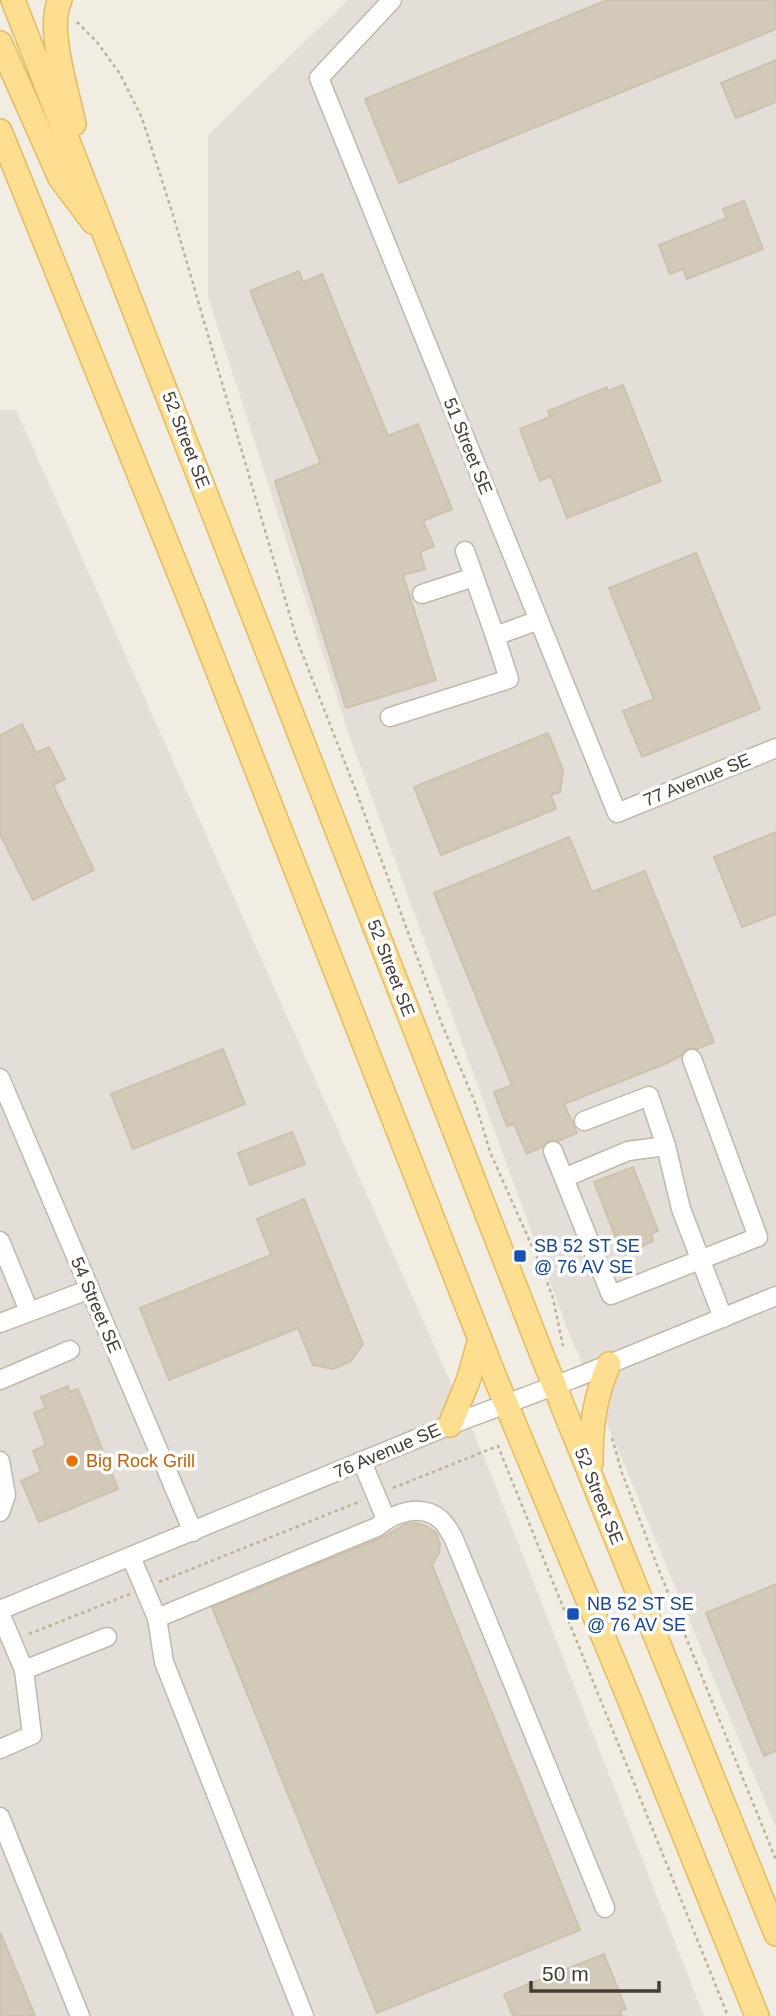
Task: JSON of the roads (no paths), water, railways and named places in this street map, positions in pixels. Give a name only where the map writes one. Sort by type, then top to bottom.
[{"type":"main road","name":"52 Street SE","points":[[13,0],[554,1386],[776,1934]]},
{"type":"main road","points":[[66,8],[57,7],[57,47],[91,195]]},
{"type":"main road","points":[[0,43],[60,178],[110,244]]},
{"type":"main road","points":[[0,131],[213,657],[506,1405],[623,1684],[757,2016]]},
{"type":"main road","points":[[0,161],[27,199]]},
{"type":"main road","points":[[450,1425],[468,1381],[480,1339]]},
{"type":"main road","points":[[591,1477],[591,1426],[598,1394],[609,1364]]},
{"type":"street","name":"51 Street SE","points":[[392,0],[319,78],[617,813]]},
{"type":"street","points":[[390,717],[509,679],[464,551]]},
{"type":"street","points":[[422,594],[474,577]]},
{"type":"street","points":[[495,636],[539,620]]},
{"type":"street","name":"77 Avenue SE","points":[[617,813],[776,748]]},
{"type":"street","points":[[553,1151],[611,1295],[758,1237],[692,1059]]},
{"type":"street","name":"54 Street SE","points":[[0,1079],[8,1118],[90,1289],[193,1532]]},
{"type":"street","points":[[584,1121],[649,1096],[666,1146],[681,1209],[723,1318]]},
{"type":"street","points":[[564,1178],[628,1151],[666,1146]]},
{"type":"street","points":[[0,1241],[29,1311]]},
{"type":"street","points":[[0,1323],[90,1289]]},
{"type":"street","name":"76 Avenue SE","points":[[0,1611],[450,1425],[776,1296]]},
{"type":"street","points":[[0,1380],[70,1350]]},
{"type":"street","points":[[0,1461],[6,1495],[0,1512]]},
{"type":"street","points":[[362,1462],[386,1519]]},
{"type":"street","points":[[157,1619],[377,1527],[386,1519],[405,1512],[424,1511],[439,1518],[453,1537],[605,1908]]},
{"type":"street","points":[[131,1557],[157,1619],[164,1662],[304,2016]]},
{"type":"street","points":[[0,1611],[24,1670],[32,1735],[0,1749]]},
{"type":"street","points":[[24,1670],[107,1637]]},
{"type":"street","points":[[0,1817],[80,2016]]},
{"type":"place","name":"SB 52 ST SE @ 76 AV SE","points":[[520,1256]]},
{"type":"place","name":"Big Rock Grill","points":[[72,1461]]},
{"type":"place","name":"NB 52 ST SE @ 76 AV SE","points":[[573,1614]]}]
